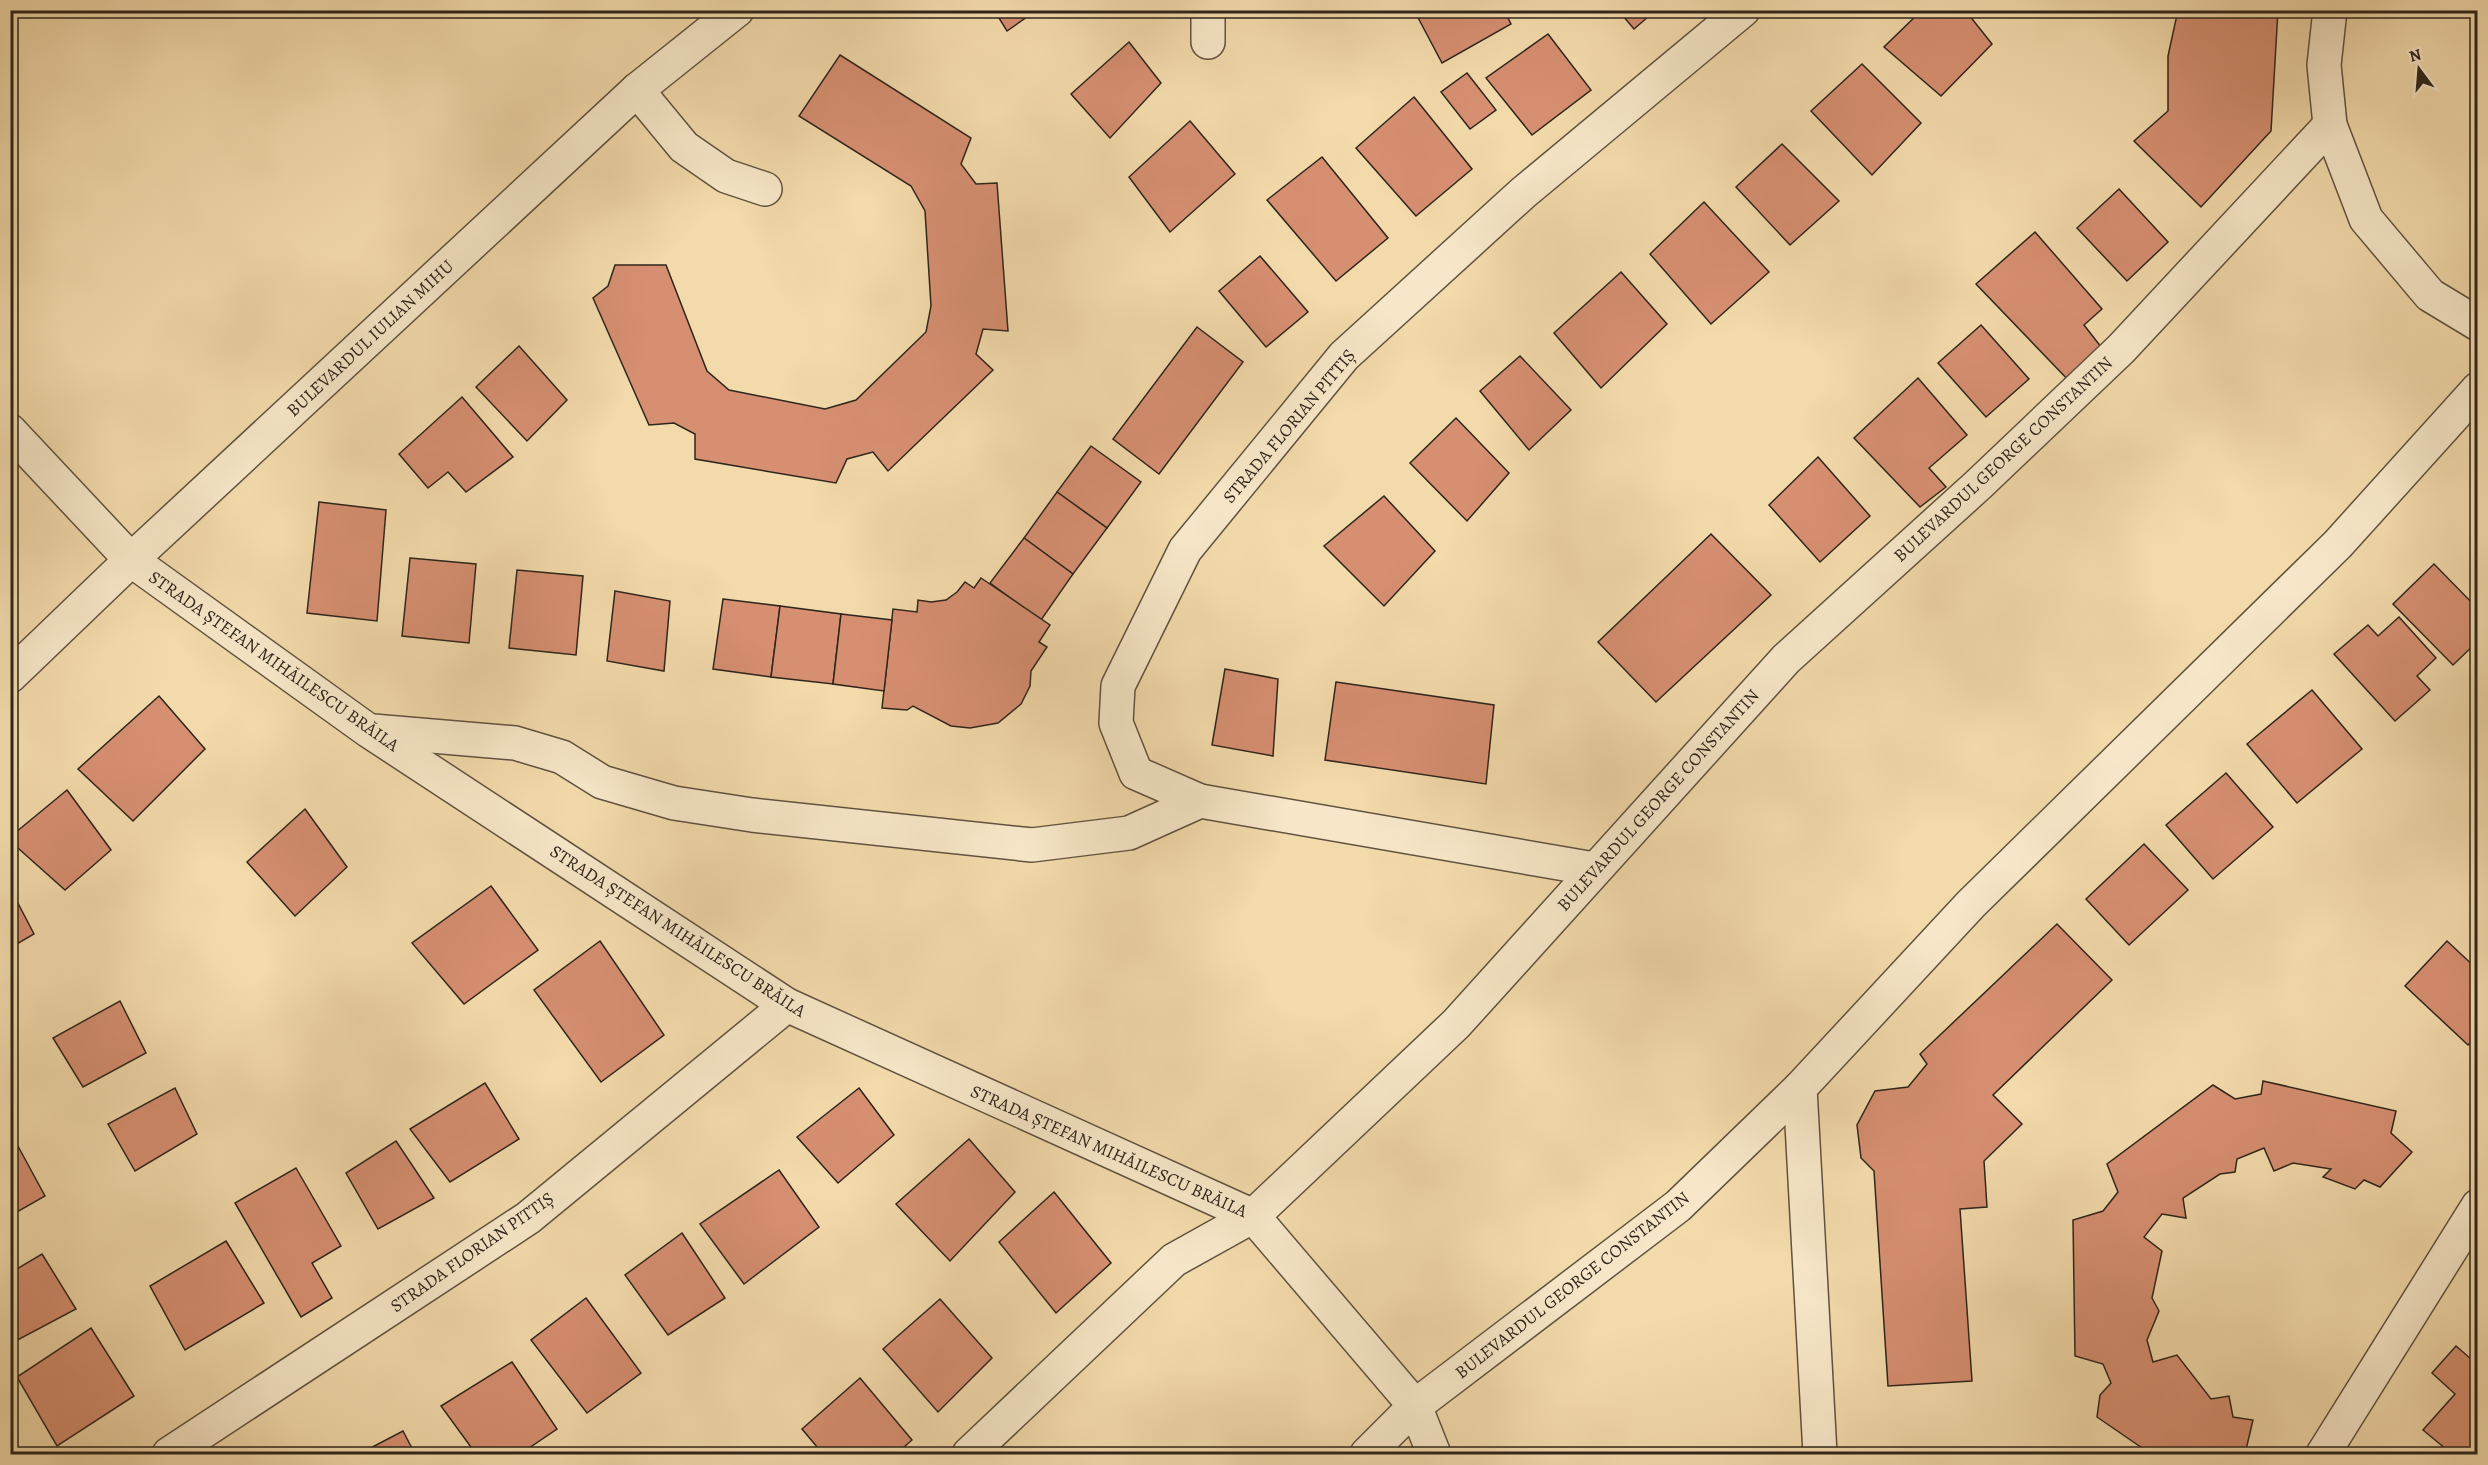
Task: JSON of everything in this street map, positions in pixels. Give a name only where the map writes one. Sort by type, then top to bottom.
[{"type":"street","name":"BULEVARDUL IULIAN MIHU","points":[[10,676],[131,560],[637,90],[737,10]]},
{"type":"street","name":"STRADA FLORIAN PITTIȘ","points":[[1594,869],[1200,801],[1136,773],[1116,723],[1118,686],[1185,550],[1344,356],[1523,193],[1743,10]]},
{"type":"street","points":[[2330,10],[2324,65],[2330,125],[2366,219],[2430,295],[2478,324]]},
{"type":"street","points":[[637,90],[684,147],[726,176],[765,189]]},
{"type":"street","name":"BULEVARDUL GEORGE CONSTANTIN","points":[[969,1455],[1174,1260],[1253,1216],[1456,1024],[1786,659],[1978,485],[2121,349],[2330,125]]},
{"type":"street","name":"BULEVARDUL GEORGE CONSTANTIN","points":[[1367,1455],[1415,1406],[1678,1206],[1800,1088],[1971,904],[2338,544],[2478,389]]},
{"type":"street","name":"STRADA ȘTEFAN MIHĂILESCU BRĂILA","points":[[10,431],[131,560],[369,730],[787,1005],[1253,1216],[1415,1406],[1434,1455]]},
{"type":"street","points":[[369,730],[515,743],[562,757],[602,782],[674,803],[752,815],[1032,845],[1129,833],[1200,801]]},
{"type":"street","name":"STRADA FLORIAN PITTIȘ","points":[[169,1455],[528,1218],[787,1005]]},
{"type":"street","points":[[1800,1088],[1820,1455]]},
{"type":"street","points":[[2323,1455],[2478,1206]]},
{"type":"building","points":[[994,10],[1037,10],[1007,31]]},
{"type":"building","points":[[1414,10],[1504,10],[1511,24],[1442,63]]},
{"type":"building","points":[[1618,10],[1656,10],[1634,29]]},
{"type":"building","points":[[1922,10],[1965,10],[1992,44],[1941,96],[1884,47]]},
{"type":"building","points":[[2178,10],[2278,10],[2271,131],[2201,207],[2134,141],[2168,111],[2168,56]]},
{"type":"building","points":[[1548,34],[1591,90],[1532,135],[1486,78]]},
{"type":"building","points":[[1129,42],[1161,83],[1110,138],[1071,94]]},
{"type":"building","points":[[840,55],[971,138],[961,164],[976,184],[997,183],[1008,331],[983,329],[976,354],[993,370],[888,471],[873,452],[847,459],[836,483],[695,459],[695,434],[674,423],[649,425],[593,298],[608,286],[615,265],[666,265],[707,371],[729,390],[825,409],[856,400],[926,332],[931,306],[925,211],[911,186],[799,116]]},
{"type":"building","points":[[1862,64],[1921,123],[1872,175],[1811,111]]},
{"type":"building","points":[[1467,73],[1496,110],[1470,129],[1441,92]]},
{"type":"building","points":[[1414,97],[1472,169],[1416,216],[1356,148]]},
{"type":"building","points":[[1190,121],[1235,174],[1170,232],[1129,177]]},
{"type":"building","points":[[1782,144],[1839,201],[1790,245],[1736,187]]},
{"type":"building","points":[[1322,157],[1388,238],[1336,281],[1267,200]]},
{"type":"building","points":[[2119,189],[2168,242],[2127,281],[2077,228]]},
{"type":"building","points":[[1704,202],[1769,272],[1711,324],[1650,254]]},
{"type":"building","points":[[2035,232],[2102,309],[2084,325],[2105,352],[2072,384],[1976,284]]},
{"type":"building","points":[[1260,256],[1308,312],[1266,347],[1219,291]]},
{"type":"building","points":[[1621,272],[1667,324],[1601,388],[1554,333]]},
{"type":"building","points":[[1981,325],[2029,379],[1986,417],[1938,363]]},
{"type":"building","points":[[1197,327],[1243,362],[1159,474],[1113,439]]},
{"type":"building","points":[[519,346],[567,400],[527,441],[476,387]]},
{"type":"building","points":[[1520,356],[1571,410],[1529,450],[1480,391]]},
{"type":"building","points":[[1918,378],[1967,435],[1929,468],[1946,487],[1920,507],[1854,438]]},
{"type":"building","points":[[462,397],[513,457],[466,492],[448,472],[428,488],[399,454]]},
{"type":"building","points":[[1456,418],[1509,473],[1467,521],[1410,463]]},
{"type":"building","points":[[1091,446],[1141,482],[1107,528],[1057,492]]},
{"type":"building","points":[[1818,457],[1870,516],[1820,562],[1769,505]]},
{"type":"building","points":[[1057,492],[1107,528],[1073,574],[1024,538]]},
{"type":"building","points":[[1384,496],[1435,551],[1384,606],[1324,546]]},
{"type":"building","points":[[319,502],[386,510],[377,621],[307,613]]},
{"type":"building","points":[[1711,534],[1771,595],[1656,702],[1598,642]]},
{"type":"building","points":[[1024,538],[1073,574],[1041,620],[990,583]]},
{"type":"building","points":[[410,558],[476,564],[469,643],[402,636]]},
{"type":"building","points":[[2434,564],[2478,609],[2478,641],[2453,665],[2393,604]]},
{"type":"building","points":[[517,570],[583,576],[576,655],[509,648]]},
{"type":"building","points":[[981,578],[1050,625],[1039,642],[1047,647],[1031,671],[1030,686],[1021,704],[998,723],[970,728],[951,726],[913,706],[907,710],[882,708],[893,609],[917,612],[918,600],[931,602],[946,600],[965,582],[974,588]]},
{"type":"building","points":[[615,591],[670,601],[664,671],[607,661]]},
{"type":"building","points":[[723,599],[780,606],[771,677],[713,669]]},
{"type":"building","points":[[780,606],[841,614],[833,684],[771,677]]},
{"type":"building","points":[[841,614],[892,620],[884,691],[833,684]]},
{"type":"building","points":[[2399,617],[2436,658],[2417,676],[2430,690],[2395,721],[2334,654],[2368,625],[2378,636]]},
{"type":"building","points":[[1225,669],[1278,679],[1273,756],[1212,745]]},
{"type":"building","points":[[1336,682],[1494,705],[1486,784],[1325,760]]},
{"type":"building","points":[[2312,690],[2362,749],[2297,803],[2247,744]]},
{"type":"building","points":[[159,696],[205,749],[133,821],[78,769]]},
{"type":"building","points":[[2226,773],[2273,827],[2213,879],[2166,825]]},
{"type":"building","points":[[67,790],[111,850],[65,890],[10,841],[10,837]]},
{"type":"building","points":[[305,809],[347,867],[295,916],[247,862]]},
{"type":"building","points":[[2144,844],[2188,890],[2129,945],[2086,899]]},
{"type":"building","points":[[491,886],[538,950],[464,1004],[412,943]]},
{"type":"building","points":[[10,888],[34,934],[10,948]]},
{"type":"building","points":[[2057,924],[2112,980],[1993,1095],[2022,1124],[1984,1161],[1987,1207],[1960,1209],[1972,1381],[1888,1386],[1874,1171],[1861,1158],[1857,1125],[1875,1091],[1908,1087],[1927,1064],[1920,1054]]},
{"type":"building","points":[[600,941],[664,1035],[601,1082],[534,990]]},
{"type":"building","points":[[2447,941],[2478,970],[2478,1035],[2468,1045],[2405,986]]},
{"type":"building","points":[[120,1001],[146,1053],[83,1087],[53,1038]]},
{"type":"building","points":[[2263,1081],[2396,1111],[2391,1133],[2412,1152],[2380,1187],[2364,1180],[2355,1189],[2323,1177],[2331,1169],[2293,1163],[2274,1171],[2264,1148],[2237,1159],[2235,1172],[2220,1174],[2183,1198],[2186,1218],[2162,1214],[2144,1237],[2162,1251],[2152,1298],[2159,1311],[2147,1340],[2153,1362],[2177,1355],[2211,1399],[2229,1396],[2233,1417],[2253,1420],[2245,1454],[2151,1454],[2097,1417],[2100,1395],[2111,1383],[2103,1364],[2075,1356],[2073,1220],[2103,1211],[2118,1192],[2107,1164],[2213,1085],[2235,1099],[2261,1094]]},
{"type":"building","points":[[485,1083],[519,1139],[450,1182],[410,1129]]},
{"type":"building","points":[[175,1088],[197,1134],[135,1171],[108,1124]]},
{"type":"building","points":[[859,1088],[894,1135],[838,1183],[797,1137]]},
{"type":"building","points":[[13,1137],[45,1196],[10,1216],[10,1139]]},
{"type":"building","points":[[969,1139],[1015,1192],[950,1261],[896,1204]]},
{"type":"building","points":[[396,1141],[434,1198],[378,1229],[346,1173]]},
{"type":"building","points":[[296,1168],[341,1246],[312,1263],[332,1298],[301,1317],[235,1203]]},
{"type":"building","points":[[779,1170],[819,1227],[744,1284],[700,1224]]},
{"type":"building","points":[[1054,1192],[1111,1263],[1056,1313],[999,1242]]},
{"type":"building","points":[[682,1233],[725,1298],[668,1335],[625,1275]]},
{"type":"building","points":[[226,1241],[264,1303],[185,1350],[150,1286]]},
{"type":"building","points":[[42,1254],[76,1309],[10,1344],[10,1273]]},
{"type":"building","points":[[586,1298],[641,1373],[587,1413],[531,1340]]},
{"type":"building","points":[[940,1299],[992,1358],[938,1412],[883,1349]]},
{"type":"building","points":[[91,1328],[134,1396],[57,1446],[17,1377]]},
{"type":"building","points":[[2456,1346],[2478,1365],[2478,1454],[2452,1454],[2423,1430],[2455,1394],[2432,1373]]},
{"type":"building","points":[[512,1362],[557,1429],[520,1454],[476,1454],[441,1406]]},
{"type":"building","points":[[860,1378],[912,1440],[896,1454],[823,1454],[802,1429]]},
{"type":"building","points":[[403,1431],[415,1454],[359,1454]]}]
